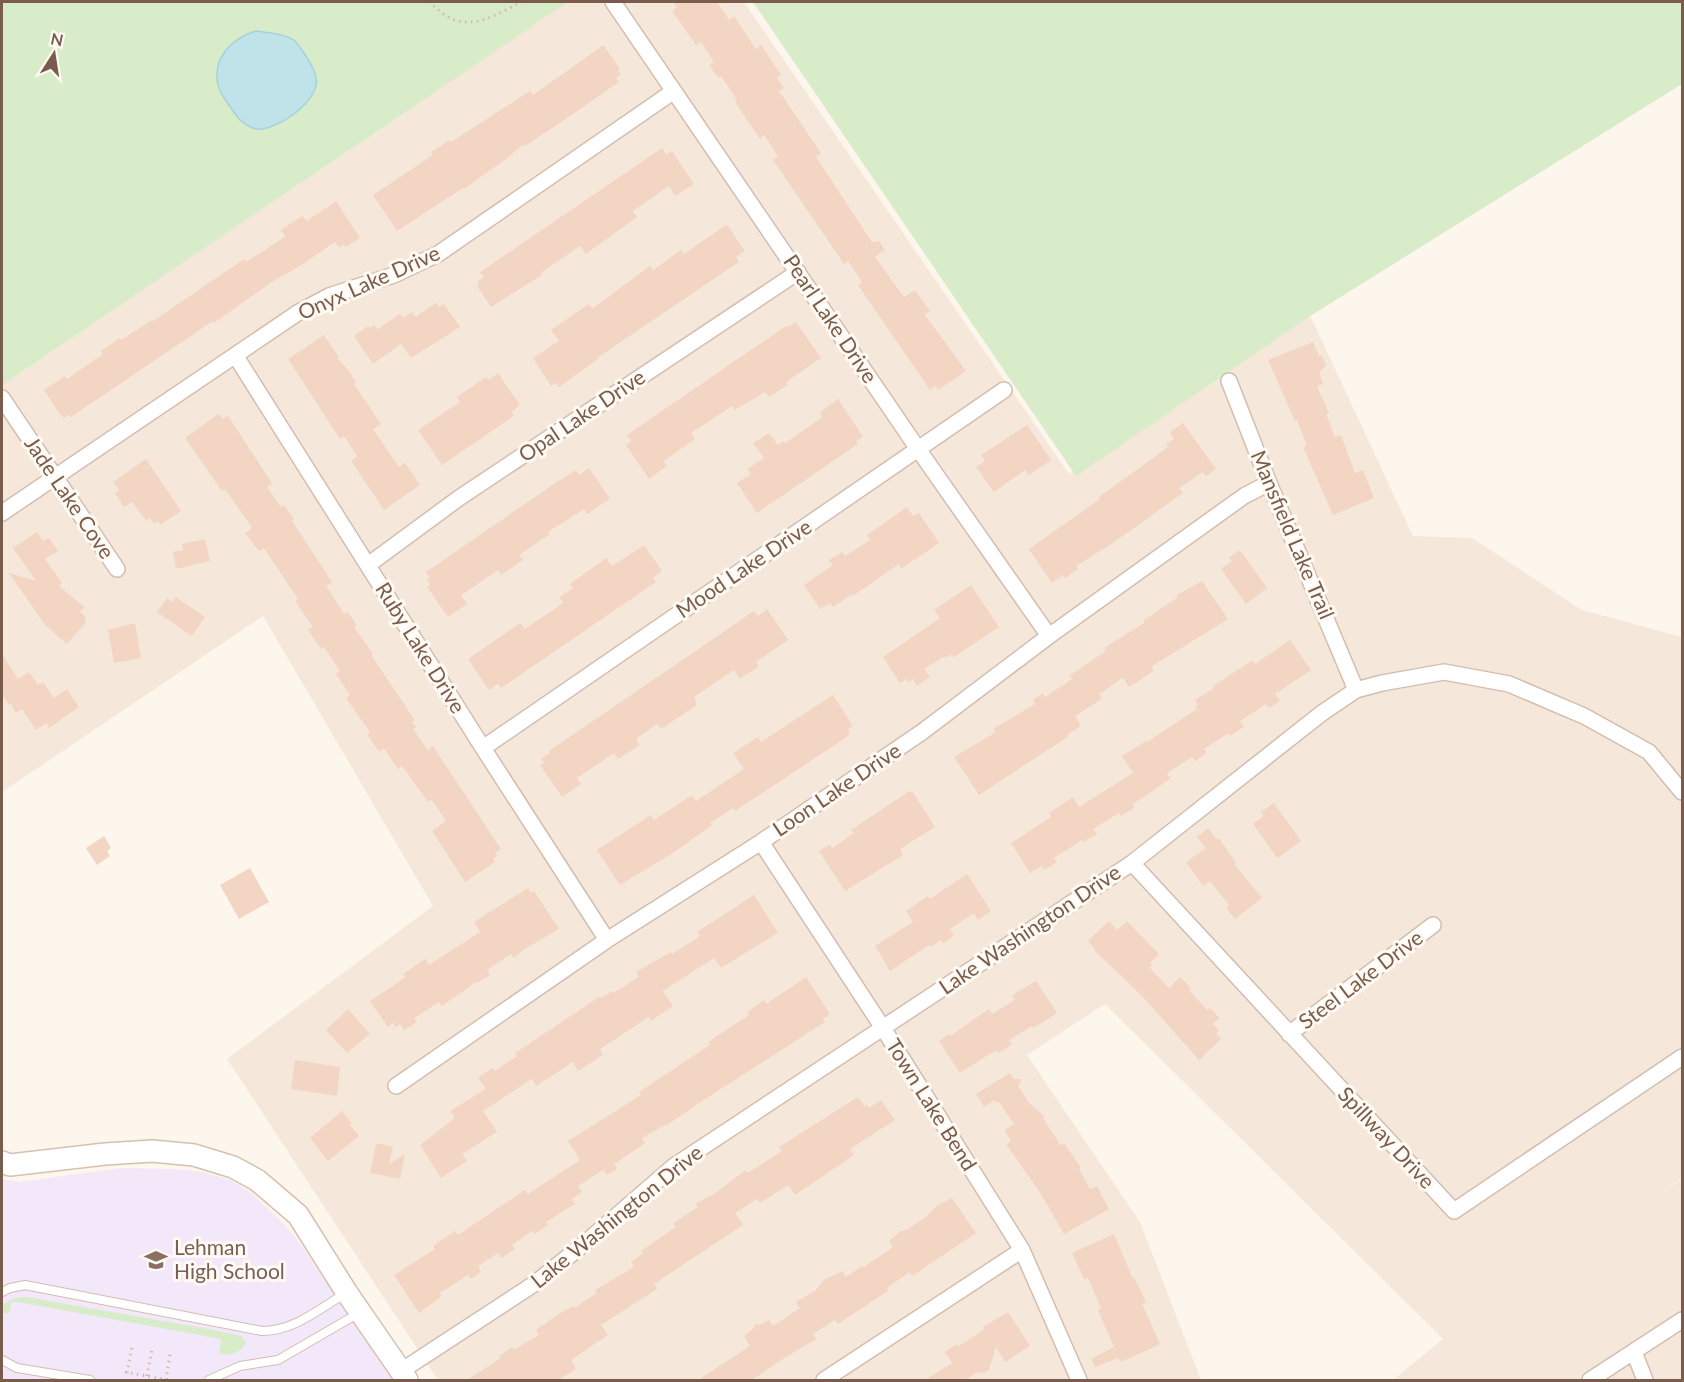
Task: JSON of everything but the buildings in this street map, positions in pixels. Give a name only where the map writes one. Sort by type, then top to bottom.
[{"type":"street","name":"Pearl Lake Drive","points":[[613,2],[918,450],[1049,636]]},
{"type":"street","name":"Onyx Lake Drive","points":[[2,513],[299,312],[329,296],[394,275],[438,254],[674,91]]},
{"type":"street","name":"Opal Lake Drive","points":[[368,565],[459,498],[798,272]]},
{"type":"street","name":"Ruby Lake Drive","points":[[235,356],[607,940]]},
{"type":"street","name":"Mansfield Lake Trail","points":[[1229,381],[1356,690]]},
{"type":"street","name":"Mood Lake Drive","points":[[483,748],[1004,390]]},
{"type":"street","name":"Jade Lake Cove","points":[[2,398],[117,569]]},
{"type":"street","name":"Loon Lake Drive","points":[[396,1086],[607,940],[761,842],[921,732],[1049,636],[1244,496],[1269,483]]},
{"type":"street","name":"Lake Washington Drive","points":[[404,1376],[534,1284],[674,1166],[1132,863],[1313,720],[1356,690],[1444,672],[1509,684],[1584,716],[1649,752],[1683,792]]},
{"type":"street","name":"Town Lake Bend","points":[[761,842],[883,1028],[1022,1250],[1079,1380]]},
{"type":"street","name":"Spillway Drive","points":[[1132,863],[1454,1211],[1683,1057]]},
{"type":"street","name":"Steel Lake Drive","points":[[1289,1034],[1433,925]]},
{"type":"street","points":[[2,1162],[10,1165],[142,1152],[195,1155],[233,1167],[257,1180],[298,1215],[347,1293],[404,1376]]},
{"type":"street","points":[[824,1380],[1022,1250]]},
{"type":"street","points":[[1590,1380],[1683,1320]]},
{"type":"street","points":[[1634,1352],[1645,1380]]},
{"type":"lane","points":[[2,1292],[25,1285],[262,1331],[278,1331],[291,1326],[347,1293]]},
{"type":"lane","points":[[209,1380],[240,1366],[278,1360],[360,1312]]},
{"type":"lane","points":[[2,1360],[17,1368],[90,1380]]},
{"type":"path","points":[[429,2],[448,18],[465,23],[482,20],[521,2]]},
{"type":"path","points":[[132,1347],[126,1372],[167,1380],[171,1354]]},
{"type":"path","points":[[147,1376],[152,1350]]},
{"type":"shaded area","points":[[563,2],[744,2],[1069,474],[1308,311],[1413,536],[1472,538],[1582,610],[1682,637],[1682,1178],[1661,1192],[1682,1179],[1682,1380],[1393,1380],[1443,1339],[1105,1004],[1027,1055],[1140,1222],[1201,1380],[438,1380],[227,1059],[433,906],[263,616],[2,792],[2,384]]},
{"type":"shaded area","name":"Lehman High School","points":[[121,1168],[202,1172],[231,1180],[251,1193],[297,1239],[392,1380],[2,1380],[2,1179],[19,1182]]},
{"type":"green space","points":[[2,2],[568,2],[2,385]]},
{"type":"green space","points":[[753,2],[1682,2],[1682,84],[1307,318],[1076,476]]},
{"type":"green space","points":[[27,1297],[214,1330],[241,1336],[246,1342],[238,1351],[223,1354],[219,1353],[221,1339],[12,1301],[9,1314],[4,1313],[2,1308],[6,1302]]},
{"type":"water","points":[[256,31],[283,36],[295,41],[313,68],[316,81],[313,94],[297,112],[280,123],[261,129],[247,126],[237,117],[220,90],[217,75],[218,66],[226,50],[239,39]]},
{"type":"place","name":"Lehman High School","points":[[156,1260]]}]
